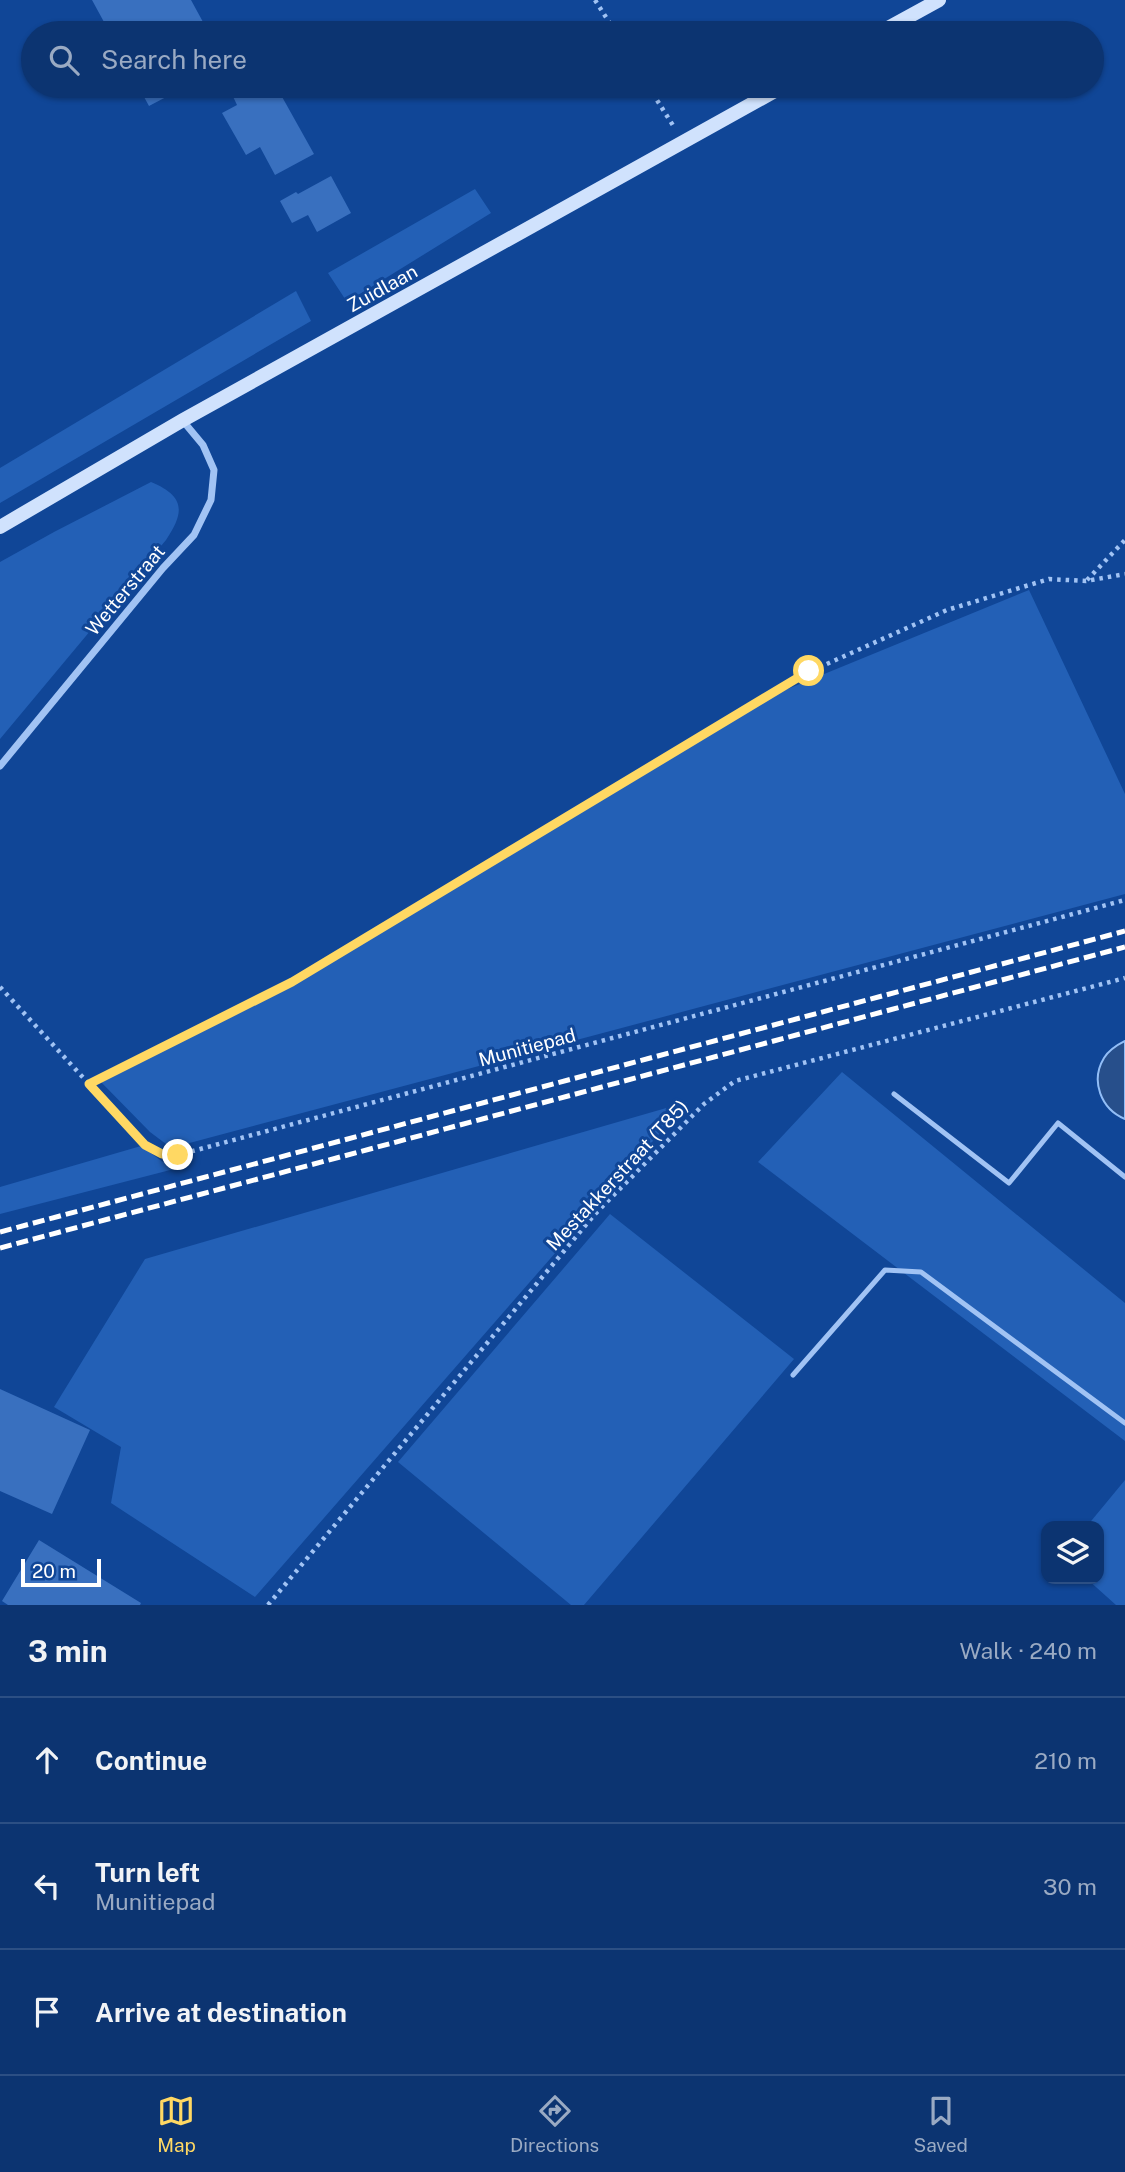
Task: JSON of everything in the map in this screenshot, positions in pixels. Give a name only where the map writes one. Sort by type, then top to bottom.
[{"type":"main road","points":[[901,21],[939,0]]},
{"type":"main road","name":"Zuidlaan","points":[[0,527],[183,421],[762,98]]},
{"type":"street","name":"Wetterstraat","points":[[0,766],[163,568],[194,535],[211,500],[214,470],[203,445],[183,421]]},
{"type":"lane","points":[[894,1094],[1009,1183],[1058,1123],[1125,1177]]},
{"type":"lane","points":[[793,1376],[885,1270],[921,1272],[1125,1423]]},
{"type":"path","points":[[595,0],[608,21]]},
{"type":"path","points":[[656,98],[683,142]]},
{"type":"path","points":[[1086,581],[1125,540]]},
{"type":"path","points":[[89,1084],[292,982],[809,671],[947,610],[1049,579],[1086,581],[1125,573]]},
{"type":"path","name":"Munitiepad","points":[[0,987],[145,1145],[162,1154],[178,1155],[1125,900]]},
{"type":"path","name":"Mestakkerstraat (T85)","points":[[268,1605],[595,1214],[704,1104],[735,1081],[1125,978]]},
{"type":"shaded area","points":[[475,189],[491,213],[347,302],[328,273]]},
{"type":"shaded area","points":[[296,291],[311,321],[0,503],[0,468]]},
{"type":"shaded area","points":[[151,482],[176,499],[179,513],[172,530],[0,739],[0,562]]},
{"type":"shaded area","points":[[1029,590],[1125,794],[1125,894],[182,1145],[166,1144],[150,1132],[99,1080],[308,975],[739,709]]},
{"type":"shaded area","points":[[1125,1041],[1125,1119],[1104,1101],[1098,1085],[1098,1076],[1106,1055]]},
{"type":"shaded area","points":[[842,1072],[1125,1303],[1125,1441],[758,1162]]},
{"type":"shaded area","points":[[687,1102],[255,1597],[111,1503],[121,1447],[54,1407],[145,1259]]},
{"type":"shaded area","points":[[141,1146],[163,1162],[175,1162],[178,1168],[0,1214],[0,1187]]},
{"type":"shaded area","points":[[610,1214],[794,1359],[584,1605],[571,1605],[398,1462]]},
{"type":"shaded area","points":[[1125,1480],[1125,1605],[1116,1605],[1093,1584],[1104,1584],[1104,1521],[1091,1521]]},
{"type":"building","points":[[92,0],[191,0],[202,21],[103,21]]},
{"type":"building","points":[[145,98],[164,98],[149,106]]},
{"type":"building","points":[[234,98],[283,98],[314,154],[275,175],[260,147],[246,155],[222,113],[237,105]]},
{"type":"building","points":[[331,176],[351,213],[317,232],[308,215],[292,223],[280,201]]},
{"type":"building","points":[[0,1389],[90,1430],[52,1514],[0,1491]]},
{"type":"building","points":[[39,1540],[141,1603],[140,1605],[8,1605],[2,1601]]},
{"type":"railway","points":[[0,1232],[1125,931]]},
{"type":"railway","points":[[0,1248],[1125,947]]},
{"type":"route","points":[[178,1155],[162,1154],[145,1145],[89,1084],[292,982],[809,671]]}]
